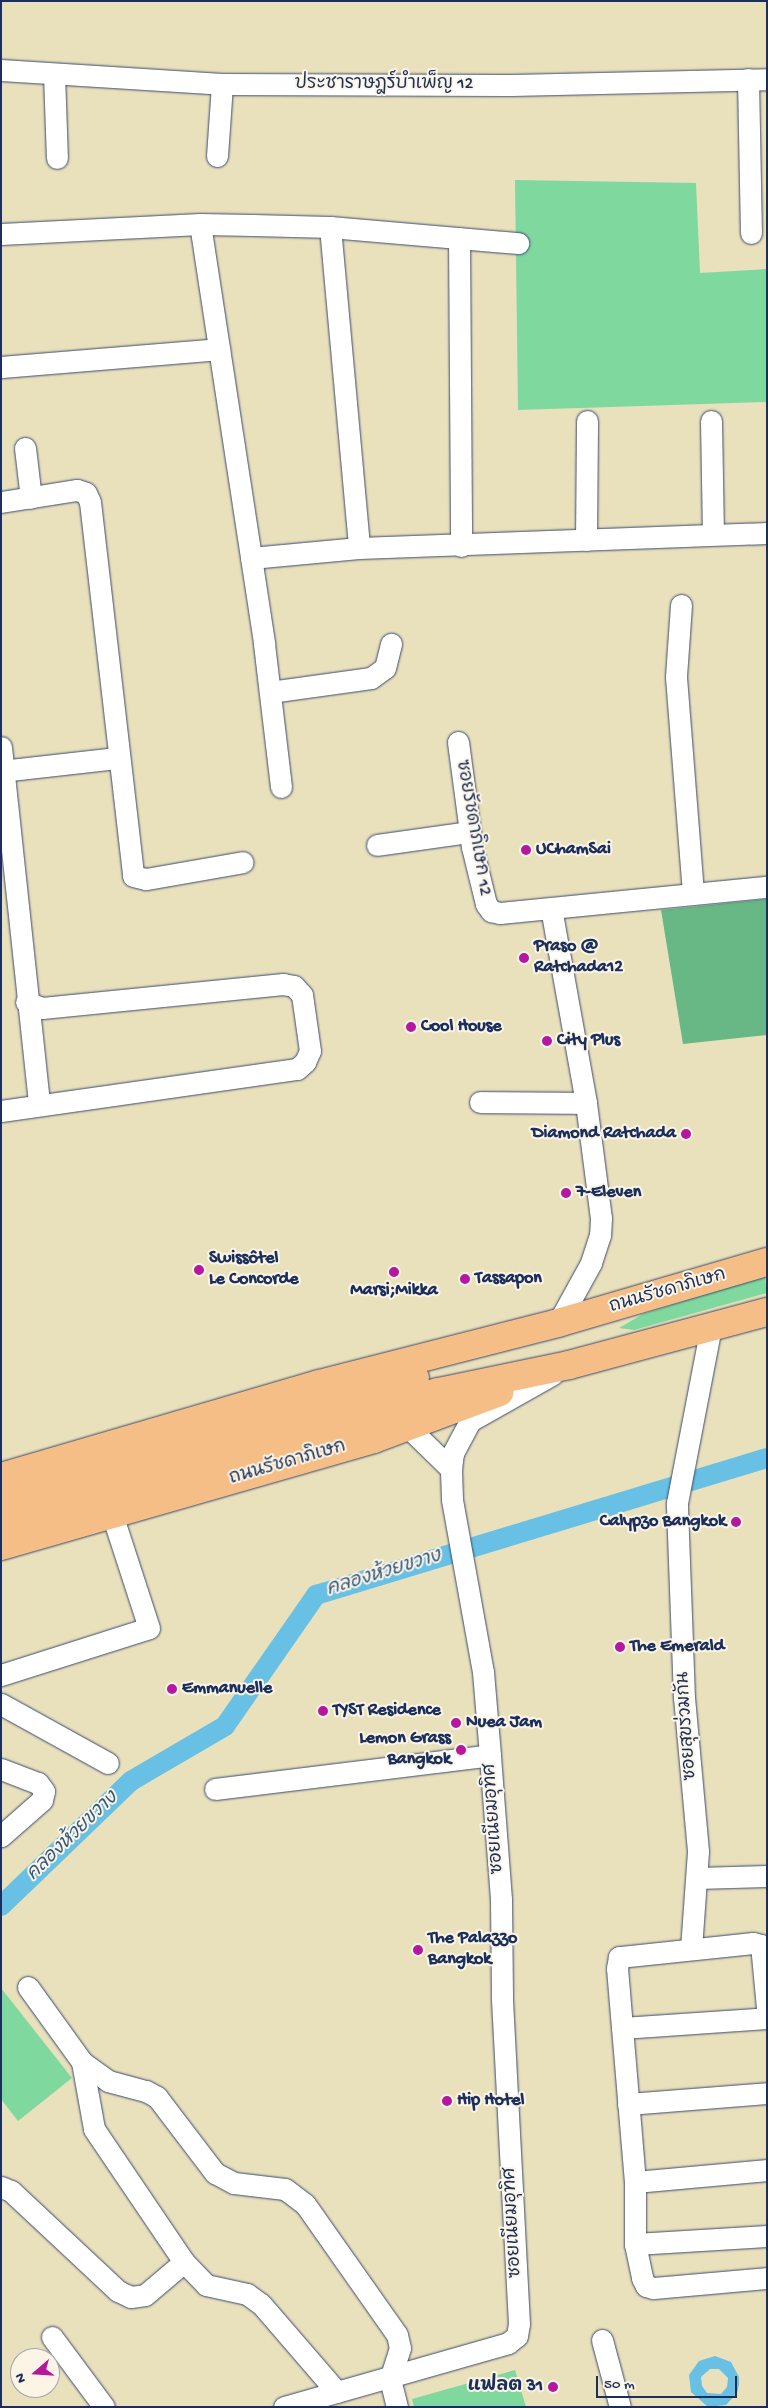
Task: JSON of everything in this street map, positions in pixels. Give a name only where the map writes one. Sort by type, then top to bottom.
[{"type":"main road","name":"ถนนรัชดาภิเษก","points":[[1,1477],[319,1384],[563,1321],[767,1262]]},
{"type":"main road","name":"ถนนรัชดาภิเษก","points":[[1,1519],[439,1392],[569,1365],[767,1312]]},
{"type":"main road","name":"ถนนรัชดาภิเษก","points":[[1,1498],[434,1373],[563,1321]]},
{"type":"main road","name":"ถนนรัชดาภิเษก","points":[[1,1546],[408,1427],[569,1365]]},
{"type":"street","name":"ประชาราษฎร์บำเพ็ญ 12","points":[[1,70],[222,84],[512,85],[758,79]]},
{"type":"street","points":[[54,74],[57,158]]},
{"type":"street","points":[[750,233],[758,79]]},
{"type":"street","points":[[217,156],[222,84]]},
{"type":"street","points":[[200,224],[270,692],[281,787]]},
{"type":"street","points":[[1,234],[200,224],[330,227],[518,243]]},
{"type":"street","points":[[330,227],[359,548]]},
{"type":"street","points":[[459,238],[460,546]]},
{"type":"street","points":[[1,367],[219,349]]},
{"type":"street","points":[[586,540],[587,421]]},
{"type":"street","points":[[711,421],[713,534]]},
{"type":"street","points":[[25,448],[31,498]]},
{"type":"street","points":[[1,502],[77,490],[86,493],[90,502],[133,876],[146,878],[243,862]]},
{"type":"street","points":[[250,558],[359,548],[460,546],[767,533]]},
{"type":"street","points":[[681,605],[676,677],[692,893]]},
{"type":"street","points":[[270,692],[370,678],[385,668],[391,644]]},
{"type":"street","name":"ซอยรัชดาภิเษก 12","points":[[458,742],[470,832],[486,904],[491,911],[551,908],[767,886]]},
{"type":"street","points":[[1,747],[26,1002],[39,1104]]},
{"type":"street","points":[[3,771],[118,758]]},
{"type":"street","points":[[376,845],[470,832]]},
{"type":"street","points":[[551,908],[586,1102],[601,1218],[600,1235],[591,1263],[563,1321]]},
{"type":"street","points":[[1,1111],[39,1104],[297,1069],[306,1062],[310,1051],[302,995],[294,986],[289,984],[42,1008],[26,1002]]},
{"type":"street","points":[[480,1102],[586,1102]]},
{"type":"street","name":"ซอยสุขร่วมกัน","points":[[691,1949],[698,1851],[684,1698],[677,1503],[711,1327]]},
{"type":"street","name":"ซอยเนียมอุทิศ","points":[[390,2379],[508,2343],[517,2336],[520,2324],[502,1996],[501,1899],[490,1755],[483,1672],[452,1498],[451,1469],[453,1453],[470,1421],[569,1365]]},
{"type":"street","points":[[408,1427],[451,1469]]},
{"type":"street","points":[[1,1675],[149,1628],[112,1514]]},
{"type":"street","points":[[1,1704],[108,1763]]},
{"type":"street","points":[[215,1789],[490,1755]]},
{"type":"street","points":[[1,1769],[38,1783],[44,1791],[42,1800],[1,1836]]},
{"type":"street","points":[[697,1878],[767,1876]]},
{"type":"street","points":[[767,2008],[761,1945],[752,1943],[620,1957],[616,1968],[635,2182],[634,2244],[642,2278],[646,2286],[653,2288],[767,2278]]},
{"type":"street","points":[[28,1987],[82,2062],[108,2081],[146,2091],[156,2097],[215,2173],[234,2183],[285,2189],[301,2199],[397,2335],[400,2348],[390,2379],[398,2407]]},
{"type":"street","points":[[622,2028],[767,2018]]},
{"type":"street","points":[[82,2062],[94,2129],[184,2262],[206,2285],[247,2294],[261,2304],[337,2392]]},
{"type":"street","points":[[628,2104],[767,2093]]},
{"type":"street","points":[[635,2182],[767,2170]]},
{"type":"street","points":[[1,2186],[11,2190],[118,2291],[132,2296],[145,2295],[184,2262]]},
{"type":"street","points":[[634,2244],[767,2236]]},
{"type":"street","points":[[52,2337],[104,2407]]},
{"type":"street","points":[[602,2340],[620,2407]]},
{"type":"street","points":[[284,2407],[390,2379]]},
{"type":"green space","points":[[515,180],[696,183],[700,273],[767,269],[767,402],[518,410]]},
{"type":"green space","points":[[767,899],[767,1035],[683,1044],[661,910]]},
{"type":"green space","points":[[765,1276],[767,1293],[634,1330],[619,1328],[643,1314]]},
{"type":"green space","points":[[1,1988],[72,2078],[18,2121],[1,2099]]},
{"type":"green space","points":[[515,2370],[526,2407],[414,2407],[412,2399]]},
{"type":"water","points":[[715,2356],[731,2362],[739,2377],[739,2385],[737,2393],[726,2405],[708,2407],[691,2392],[689,2375],[699,2361]],"holes":[[[710,2369],[719,2369],[728,2378],[727,2387],[721,2394],[707,2393],[702,2386],[701,2377]]]},
{"type":"waterway","name":"คลองห้วยขวาง","points":[[1,1906],[131,1781],[225,1726],[316,1595],[767,1458]]},
{"type":"place","name":"UChamSai","points":[[526,850]]},
{"type":"place","name":"Praso @ Ratchada12","points":[[524,958]]},
{"type":"place","name":"Cool House","points":[[411,1027]]},
{"type":"place","name":"City Plus","points":[[547,1041]]},
{"type":"place","name":"Diamond Ratchada","points":[[686,1134]]},
{"type":"place","name":"7-Eleven","points":[[566,1193]]},
{"type":"place","name":"Swissôtel Le Concorde","points":[[199,1270]]},
{"type":"place","name":"Marsi;Mikka","points":[[394,1272]]},
{"type":"place","name":"Tassapon","points":[[465,1279]]},
{"type":"place","name":"Calypzo Bangkok","points":[[736,1522]]},
{"type":"place","name":"The Emerald","points":[[620,1647]]},
{"type":"place","name":"Emmanuelle","points":[[172,1689]]},
{"type":"place","name":"TYST Residence","points":[[323,1711]]},
{"type":"place","name":"Nuea Jam","points":[[456,1723]]},
{"type":"place","name":"Lemon Grass Bangkok","points":[[461,1750]]},
{"type":"place","name":"The Palazzo Bangkok","points":[[418,1950]]},
{"type":"place","name":"Hip Hotel","points":[[447,2101]]},
{"type":"place","name":"แฟลต 31","points":[[553,2387]]}]
